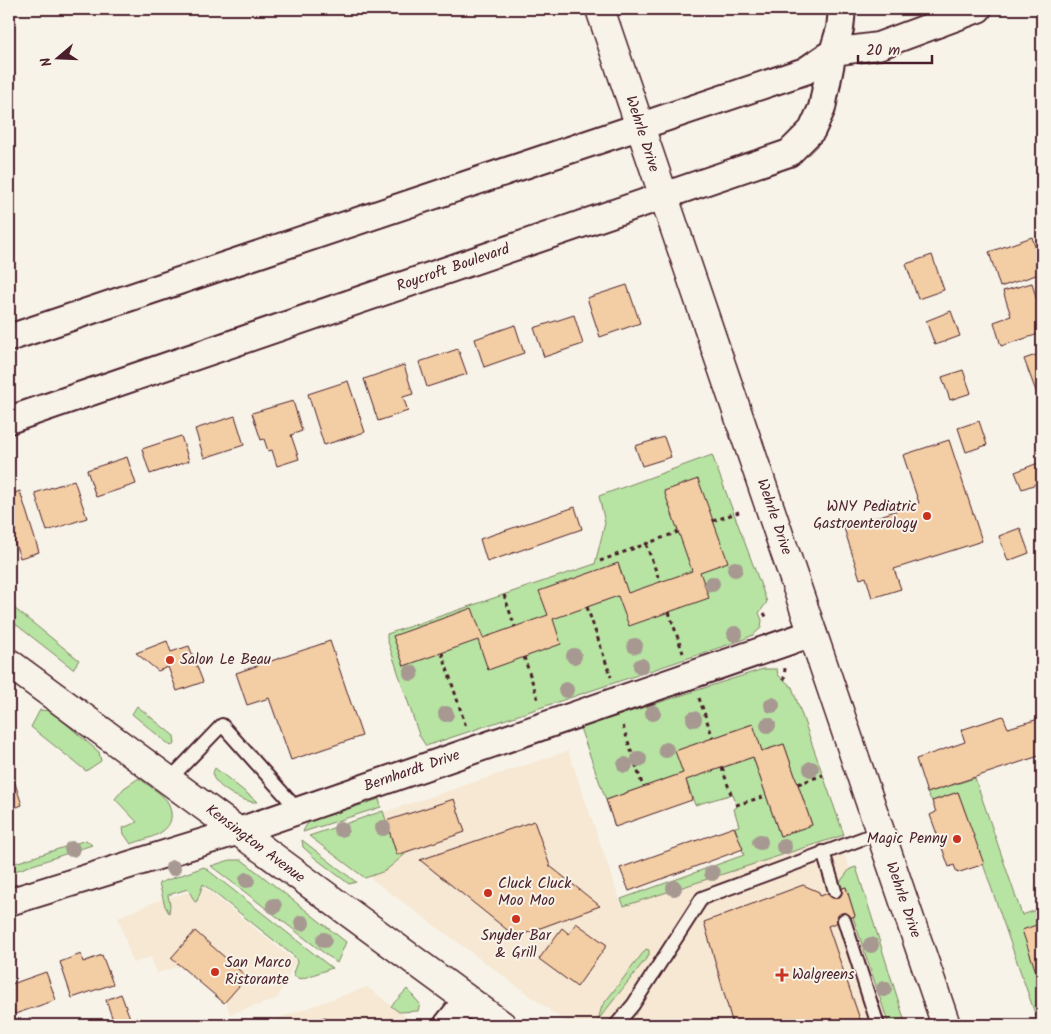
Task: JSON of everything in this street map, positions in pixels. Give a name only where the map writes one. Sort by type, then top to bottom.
[{"type":"street","name":"Wehrle Drive","points":[[600,9],[946,1025]]},
{"type":"street","name":"Roycroft Boulevard","points":[[9,420],[789,153],[812,130],[822,108],[832,52],[840,29],[842,9]]},
{"type":"street","points":[[9,338],[806,71],[832,52],[878,46],[978,9]]},
{"type":"street","name":"Bernhardt Drive","points":[[9,902],[239,831],[813,633]]},
{"type":"street","name":"Kensington Avenue","points":[[9,664],[502,1025]]},
{"type":"street","points":[[447,1025],[467,1000]]},
{"type":"lane","points":[[169,780],[222,725],[298,810]]},
{"type":"lane","points":[[616,1025],[633,1005],[702,898],[880,832]]},
{"type":"lane","points":[[823,852],[835,891]]},
{"type":"lane","points":[[844,920],[878,1025]]},
{"type":"path","points":[[713,521],[739,512]]},
{"type":"path","points":[[600,561],[678,532]]},
{"type":"path","points":[[646,544],[660,582]]},
{"type":"path","points":[[504,595],[515,627]]},
{"type":"path","points":[[587,607],[611,678]]},
{"type":"path","points":[[669,612],[684,657]]},
{"type":"path","points":[[764,613],[768,620]]},
{"type":"path","points":[[442,653],[467,729]]},
{"type":"path","points":[[524,657],[540,706]]},
{"type":"path","points":[[784,680],[785,666]]},
{"type":"path","points":[[697,692],[712,738]]},
{"type":"path","points":[[620,718],[643,787]]},
{"type":"path","points":[[722,768],[731,794]]},
{"type":"path","points":[[798,784],[822,775]]},
{"type":"path","points":[[736,805],[766,796]]},
{"type":"shaded area","points":[[568,751],[622,906],[839,838],[902,1025],[570,1025],[313,836]]},
{"type":"shaded area","points":[[205,888],[295,961],[277,999],[230,1014],[226,1001],[183,965],[157,973],[151,957],[133,963],[118,917],[160,900]]},
{"type":"shaded area","points":[[367,987],[416,1025],[266,1025],[265,1023]]},
{"type":"green space","points":[[712,455],[767,602],[759,613],[762,620],[761,628],[753,635],[742,640],[426,746],[419,735],[387,639],[387,634],[595,564],[605,523],[599,496]]},
{"type":"green space","points":[[9,604],[79,660],[73,669],[9,619]]},
{"type":"green space","points":[[763,669],[777,669],[778,675],[792,687],[844,835],[624,906],[621,899],[744,855],[735,827],[739,826],[734,809],[737,807],[733,794],[695,805],[686,780],[753,757],[780,836],[812,825],[784,744],[762,751],[752,724],[676,751],[683,773],[606,800],[580,728]]},
{"type":"green space","points":[[137,706],[174,736],[175,744],[171,746],[132,714]]},
{"type":"green space","points":[[40,710],[51,711],[99,752],[101,761],[86,771],[31,727]]},
{"type":"green space","points":[[215,768],[257,802],[240,798],[218,784],[213,777]]},
{"type":"green space","points":[[139,778],[167,801],[171,812],[171,819],[164,830],[158,834],[131,844],[124,834],[123,828],[137,822],[115,799],[124,788]]},
{"type":"green space","points":[[975,778],[1022,915],[1042,908],[1042,1025],[1039,1025],[958,792],[932,801],[927,793]]},
{"type":"green space","points":[[379,799],[381,807],[303,832],[309,822],[318,817],[326,814],[327,816]]},
{"type":"green space","points":[[383,811],[397,855],[409,851],[385,871],[365,878],[309,836]]},
{"type":"green space","points":[[86,840],[92,845],[9,873],[9,865]]},
{"type":"green space","points":[[302,840],[356,882],[349,884],[315,858],[303,847]]},
{"type":"green space","points":[[230,860],[242,860],[346,942],[337,963],[211,866]]},
{"type":"green space","points":[[204,867],[332,968],[301,979],[295,977],[293,973],[297,962],[295,957],[203,884],[195,902],[188,889],[168,895],[169,913],[165,906],[159,883]]},
{"type":"green space","points":[[856,867],[906,1025],[889,1025],[853,917],[855,916],[846,887],[842,888],[840,882],[850,869]]},
{"type":"green space","points":[[646,949],[649,950],[649,955],[598,1020],[602,1006]]},
{"type":"green space","points":[[407,989],[420,1004],[418,1011],[399,1012],[391,1006]]},
{"type":"building","points":[[1032,237],[1042,273],[1000,287],[989,252]]},
{"type":"building","points":[[932,255],[944,290],[918,299],[906,264]]},
{"type":"building","points":[[1032,283],[1039,308],[1042,307],[1042,333],[1001,346],[994,322],[1011,316],[1003,291]]},
{"type":"building","points":[[627,285],[640,323],[600,337],[587,298]]},
{"type":"building","points":[[951,311],[960,336],[935,345],[926,321]]},
{"type":"building","points":[[574,315],[583,344],[544,357],[534,328]]},
{"type":"building","points":[[515,325],[524,353],[484,367],[475,339]]},
{"type":"building","points":[[458,349],[467,374],[427,387],[419,362]]},
{"type":"building","points":[[1042,353],[1042,392],[1037,394],[1024,359]]},
{"type":"building","points":[[404,365],[413,394],[403,397],[408,411],[378,421],[364,379]]},
{"type":"building","points":[[963,370],[971,393],[950,400],[942,377]]},
{"type":"building","points":[[348,381],[365,432],[324,445],[308,394]]},
{"type":"building","points":[[293,401],[302,431],[291,435],[299,459],[277,466],[272,450],[268,451],[264,439],[261,440],[252,413]]},
{"type":"building","points":[[1042,412],[1042,426],[1038,413]]},
{"type":"building","points":[[235,416],[244,445],[204,458],[195,429]]},
{"type":"building","points":[[979,421],[987,445],[966,452],[958,428]]},
{"type":"building","points":[[181,436],[189,461],[150,474],[142,449]]},
{"type":"building","points":[[664,437],[671,457],[642,466],[635,446]]},
{"type":"building","name":"WNY Pediatric Gastroenterology","points":[[949,440],[982,541],[894,569],[901,589],[872,598],[866,577],[860,579],[844,528],[919,503],[903,455]]},
{"type":"building","points":[[127,457],[136,484],[96,497],[87,470]]},
{"type":"building","points":[[1038,463],[1042,482],[1022,489],[1015,472]]},
{"type":"building","points":[[698,479],[728,562],[700,572],[709,598],[629,626],[618,596],[553,619],[561,644],[488,670],[478,640],[404,666],[393,636],[472,608],[483,638],[548,615],[539,591],[618,563],[628,593],[692,571],[664,491]]},
{"type":"building","points":[[74,480],[87,518],[47,531],[35,493]]},
{"type":"building","points":[[20,491],[39,552],[20,558],[9,525],[9,495]]},
{"type":"building","points":[[575,507],[582,529],[487,562],[480,539]]},
{"type":"building","points":[[1020,528],[1029,553],[1008,561],[999,536]]},
{"type":"building","name":"Salon Le Beau","points":[[167,641],[171,652],[189,646],[203,682],[177,691],[168,667],[158,671],[136,653]]},
{"type":"building","points":[[330,641],[362,736],[291,760],[269,698],[247,705],[236,673]]},
{"type":"building","points":[[1003,716],[1008,728],[1042,718],[1042,755],[927,793],[916,759],[965,742],[961,730]]},
{"type":"building","points":[[753,724],[762,751],[784,744],[812,825],[780,836],[753,757],[686,780],[692,800],[615,827],[606,800],[683,773],[675,751]]},
{"type":"building","points":[[11,771],[22,805],[9,810],[9,772]]},
{"type":"building","name":"Magic Penny","points":[[958,792],[984,864],[957,873],[954,865],[949,867],[930,815],[936,812],[932,801]]},
{"type":"building","points":[[454,799],[465,832],[397,855],[386,821]]},
{"type":"building","points":[[534,821],[550,866],[600,906],[516,937],[420,860]]},
{"type":"building","points":[[734,827],[743,849],[629,891],[620,868]]},
{"type":"building","name":"Walgreens","points":[[803,885],[819,892],[820,896],[846,887],[855,916],[828,926],[862,1025],[733,1025],[704,922]]},
{"type":"building","points":[[576,923],[607,945],[577,987],[539,959],[562,928],[569,934]]},
{"type":"building","points":[[1042,923],[1042,990],[1022,930]]},
{"type":"building","name":"San Marco Ristorante","points":[[195,931],[247,977],[224,1003],[171,958]]},
{"type":"building","points":[[81,954],[83,962],[102,955],[113,984],[72,998],[60,962]]},
{"type":"building","points":[[46,972],[56,1000],[15,1014],[9,993],[9,985]]},
{"type":"building","points":[[121,994],[130,1018],[114,1023],[106,1000]]},
{"type":"building","points":[[325,1017],[327,1025],[302,1025]]},
{"type":"place","name":"WNY Pediatric Gastroenterology","points":[[927,516]]},
{"type":"place","name":"Salon Le Beau","points":[[170,660]]},
{"type":"place","name":"Magic Penny","points":[[957,839]]},
{"type":"place","name":"Cluck Cluck Moo Moo","points":[[488,893]]},
{"type":"place","name":"Snyder Bar & Grill","points":[[516,919]]},
{"type":"place","name":"San Marco Ristorante","points":[[215,972]]},
{"type":"place","name":"Walgreens","points":[[782,975]]}]
